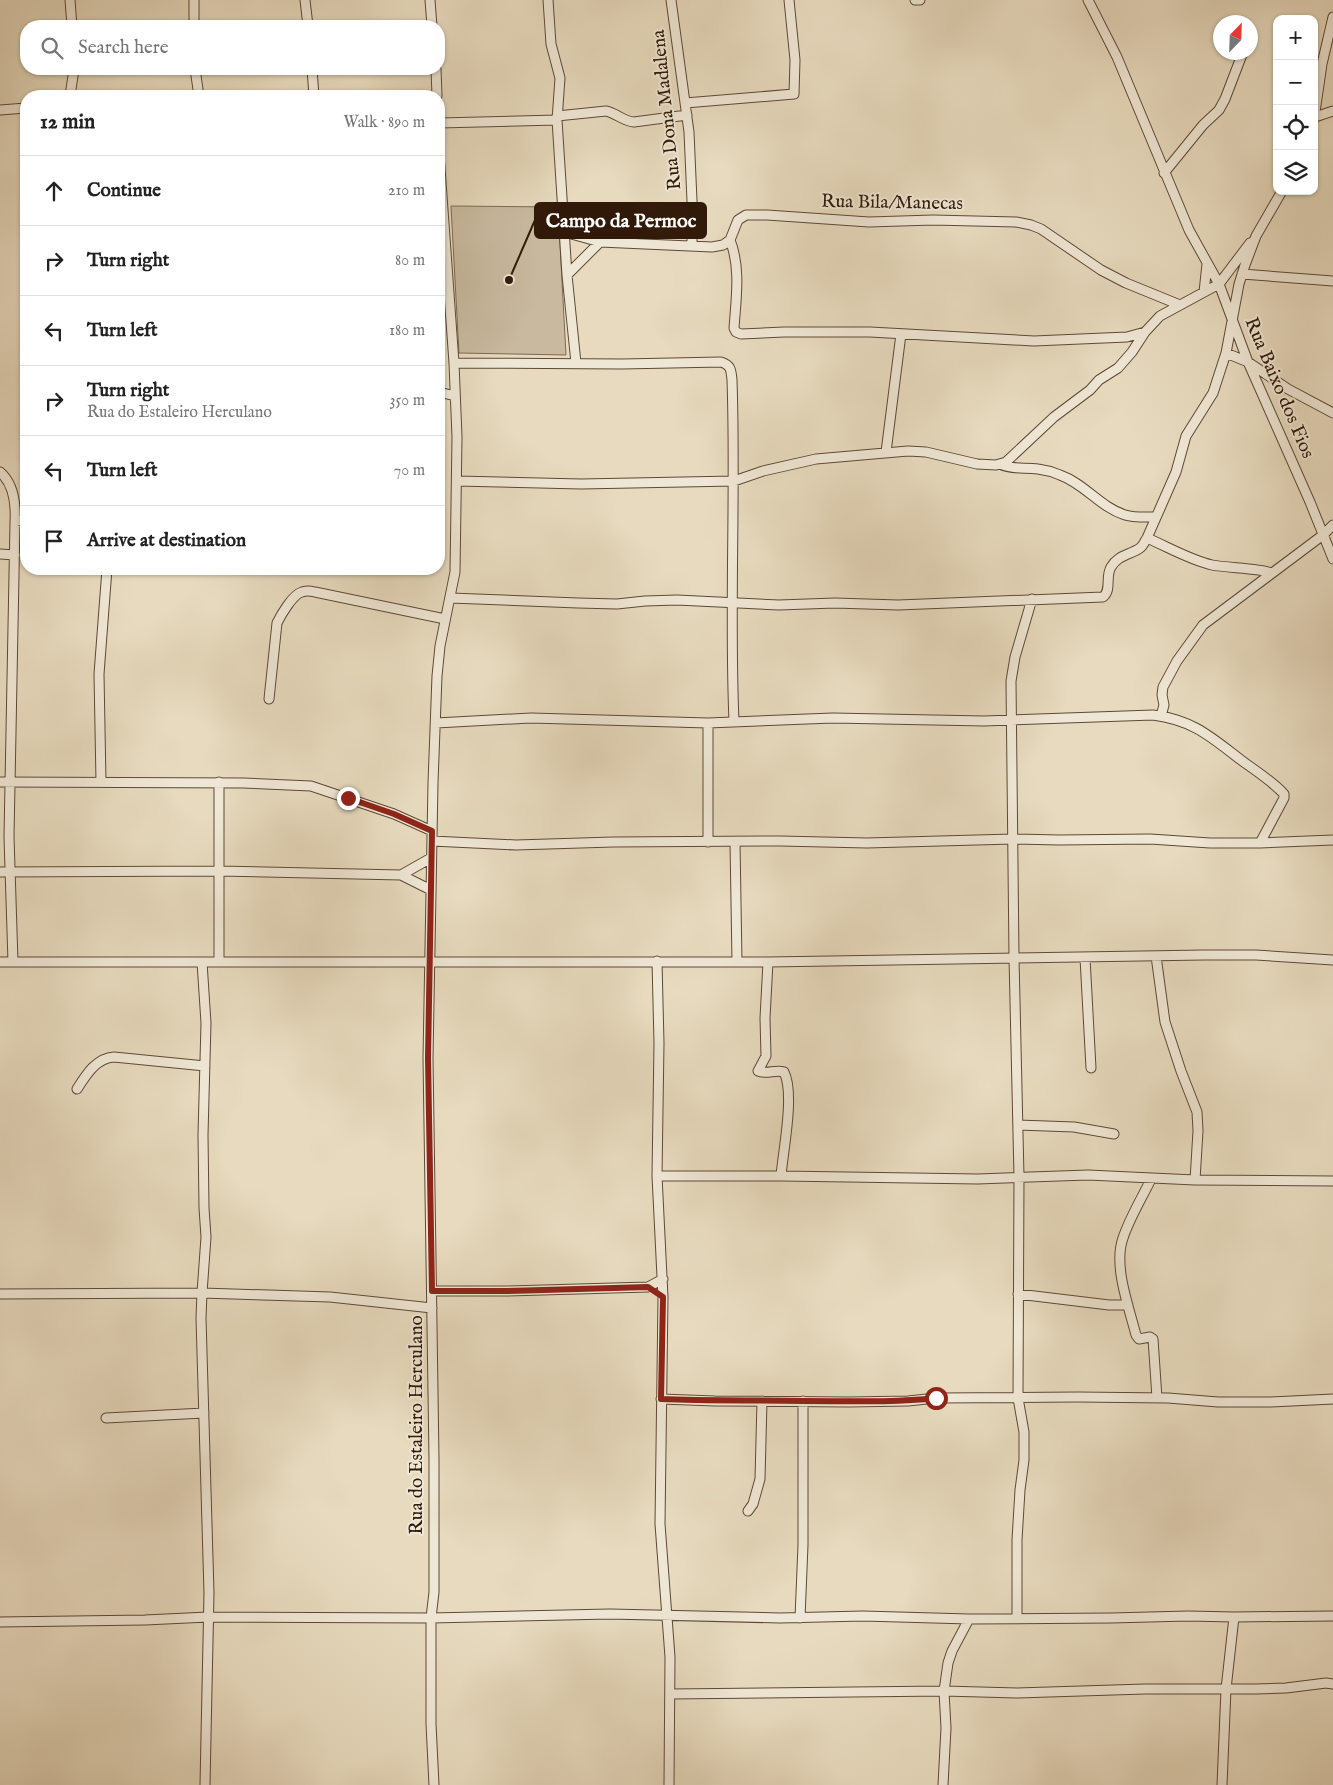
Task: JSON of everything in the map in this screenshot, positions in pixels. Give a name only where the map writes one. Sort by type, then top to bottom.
[{"type":"street","points":[[70,0],[72,20]]},
{"type":"street","points":[[194,0],[194,20]]},
{"type":"street","points":[[305,0],[307,20]]},
{"type":"street","points":[[430,0],[432,20]]},
{"type":"street","points":[[548,0],[551,44],[560,78],[556,118],[567,275],[576,363]]},
{"type":"street","name":"Rua Dona Madalena","points":[[671,0],[690,132],[692,246]]},
{"type":"street","points":[[685,102],[794,94],[796,88],[795,60],[789,0]]},
{"type":"street","points":[[915,0],[920,0]]},
{"type":"street","points":[[1088,0],[1116,57],[1164,173],[1207,263],[1204,292]]},
{"type":"street","points":[[1317,105],[1322,64],[1333,17]]},
{"type":"street","points":[[1164,173],[1219,110],[1226,99],[1239,60]]},
{"type":"street","points":[[71,90],[73,75]]},
{"type":"street","points":[[197,75],[198,90]]},
{"type":"street","points":[[312,75],[314,90]]},
{"type":"street","points":[[436,75],[437,90]]},
{"type":"street","points":[[0,110],[20,108]]},
{"type":"street","points":[[445,123],[556,118],[606,111],[628,122],[687,115]]},
{"type":"street","points":[[1318,117],[1333,111]]},
{"type":"street","points":[[457,481],[581,484],[734,481],[763,471],[816,459],[886,452],[920,451],[977,464],[1000,464],[1006,462],[1054,417],[1090,390],[1099,380],[1118,368],[1132,352],[1145,332],[1160,316],[1219,284],[1256,236],[1280,195]]},
{"type":"street","name":"Rua Bila/Manecas","points":[[730,240],[738,220],[746,215],[777,215],[868,222],[933,220],[1016,222],[1041,229],[1101,270],[1126,283],[1180,305]]},
{"type":"street","points":[[564,232],[600,242],[712,247],[723,245],[730,240],[736,256],[734,328],[737,333],[741,334],[870,332],[1034,341],[1127,337],[1145,332]]},
{"type":"street","points":[[450,598],[578,604],[617,604],[661,600],[731,603],[898,605],[1104,597],[1108,589],[1107,576],[1111,567],[1117,559],[1142,547],[1147,538],[1176,472],[1186,436],[1213,393],[1226,353],[1242,274],[1256,236]]},
{"type":"street","points":[[567,275],[600,242]]},
{"type":"street","name":"Rua Baixo dos Fios","points":[[1207,263],[1228,304],[1232,321],[1242,342],[1248,362],[1333,559]]},
{"type":"street","points":[[1242,274],[1333,281]]},
{"type":"street","name":"Rua do Estaleiro Herculano","points":[[434,1785],[431,1618],[434,1592],[428,962],[438,666],[455,572],[457,481],[454,363],[445,276]]},
{"type":"street","points":[[886,452],[900,358],[901,334]]},
{"type":"street","points":[[1226,353],[1248,362],[1288,389],[1333,412]]},
{"type":"street","points":[[454,363],[653,364],[721,362],[730,367],[732,380],[734,481],[731,603],[734,721]]},
{"type":"street","points":[[445,394],[455,396]]},
{"type":"street","points":[[1000,464],[1012,468],[1038,468],[1058,474],[1078,483],[1104,504],[1119,512],[1133,517],[1156,517]]},
{"type":"street","points":[[0,472],[8,479],[12,489],[15,512],[10,782],[4,872],[13,962]]},
{"type":"street","points":[[15,522],[20,520]]},
{"type":"street","points":[[1161,716],[1164,705],[1163,687],[1177,661],[1199,630],[1223,609],[1323,535],[1333,525]]},
{"type":"street","points":[[1147,538],[1205,564],[1243,570],[1267,571],[1271,574]]},
{"type":"street","points":[[0,554],[15,555]]},
{"type":"street","points":[[101,782],[99,674],[107,575]]},
{"type":"street","points":[[268,699],[277,623],[282,613],[299,593],[304,591],[314,592],[445,619]]},
{"type":"street","points":[[1018,1618],[1017,1540],[1024,1460],[1024,1432],[1018,1398],[1020,1177],[1010,720],[1012,669],[1032,599]]},
{"type":"street","points":[[436,723],[531,718],[708,723],[833,718],[1010,720],[1161,716],[1188,723],[1201,730],[1262,775],[1284,794],[1284,798],[1260,843]]},
{"type":"street","points":[[708,723],[708,842]]},
{"type":"street","points":[[0,782],[219,782],[311,786],[394,814],[432,831]]},
{"type":"street","points":[[219,782],[219,962]]},
{"type":"street","points":[[432,841],[516,844],[735,842],[867,844],[1013,839],[1150,839],[1210,843],[1333,840]]},
{"type":"street","points":[[735,842],[737,962]]},
{"type":"street","points":[[401,874],[431,858]]},
{"type":"street","points":[[4,872],[219,871],[401,874],[431,890]]},
{"type":"street","points":[[0,962],[768,962],[1256,955],[1333,960]]},
{"type":"street","points":[[1156,956],[1165,1022],[1174,1052],[1197,1112],[1198,1131],[1195,1180]]},
{"type":"street","points":[[1085,958],[1091,1068]]},
{"type":"street","points":[[202,962],[206,1023],[203,1135],[206,1237],[201,1318],[209,1593],[204,1785]]},
{"type":"street","points":[[657,962],[659,1043],[657,1176],[663,1279],[660,1524],[668,1615],[670,1694],[669,1785]]},
{"type":"street","points":[[768,962],[765,1018],[766,1051],[764,1061],[758,1071],[760,1073],[780,1070],[784,1072],[787,1078],[788,1105],[781,1176]]},
{"type":"street","points":[[77,1089],[93,1068],[108,1057],[114,1056],[205,1066]]},
{"type":"street","points":[[1018,1125],[1074,1127],[1114,1134]]},
{"type":"street","points":[[657,1176],[968,1179],[1088,1175],[1151,1179],[1333,1181]]},
{"type":"street","points":[[1151,1179],[1122,1239],[1120,1269],[1137,1338],[1150,1337],[1153,1339],[1157,1398]]},
{"type":"street","points":[[432,1291],[648,1287],[663,1279]]},
{"type":"street","points":[[648,1287],[663,1297]]},
{"type":"street","points":[[0,1294],[116,1292],[330,1297],[432,1308]]},
{"type":"street","points":[[1018,1294],[1109,1305],[1128,1305]]},
{"type":"street","points":[[661,1399],[908,1401],[936,1398],[1078,1397],[1157,1398],[1218,1402],[1333,1399]]},
{"type":"street","points":[[748,1511],[753,1504],[760,1479],[762,1401]]},
{"type":"street","points":[[800,1618],[803,1545],[803,1401]]},
{"type":"street","points":[[106,1418],[204,1413]]},
{"type":"street","points":[[0,1622],[208,1617],[431,1618],[610,1614],[800,1618],[863,1616],[969,1619],[1333,1616]]},
{"type":"street","points":[[1222,1785],[1226,1689],[1234,1617]]},
{"type":"street","points":[[943,1785],[946,1728],[944,1691],[948,1664],[952,1651],[969,1619]]},
{"type":"street","points":[[670,1694],[944,1691],[1017,1693],[1145,1689],[1256,1689],[1286,1688],[1326,1682],[1333,1684]]},
{"type":"shaded area","points":[[451,206],[558,207],[566,355],[459,353]]},
{"type":"place","name":"Campo da Permoc","points":[[509,280]]},
{"type":"route","points":[[348,798],[394,814],[432,831],[428,962],[428,1058],[432,1291],[468,1292],[648,1287],[663,1297],[661,1399],[849,1402],[908,1401],[936,1398]]}]
